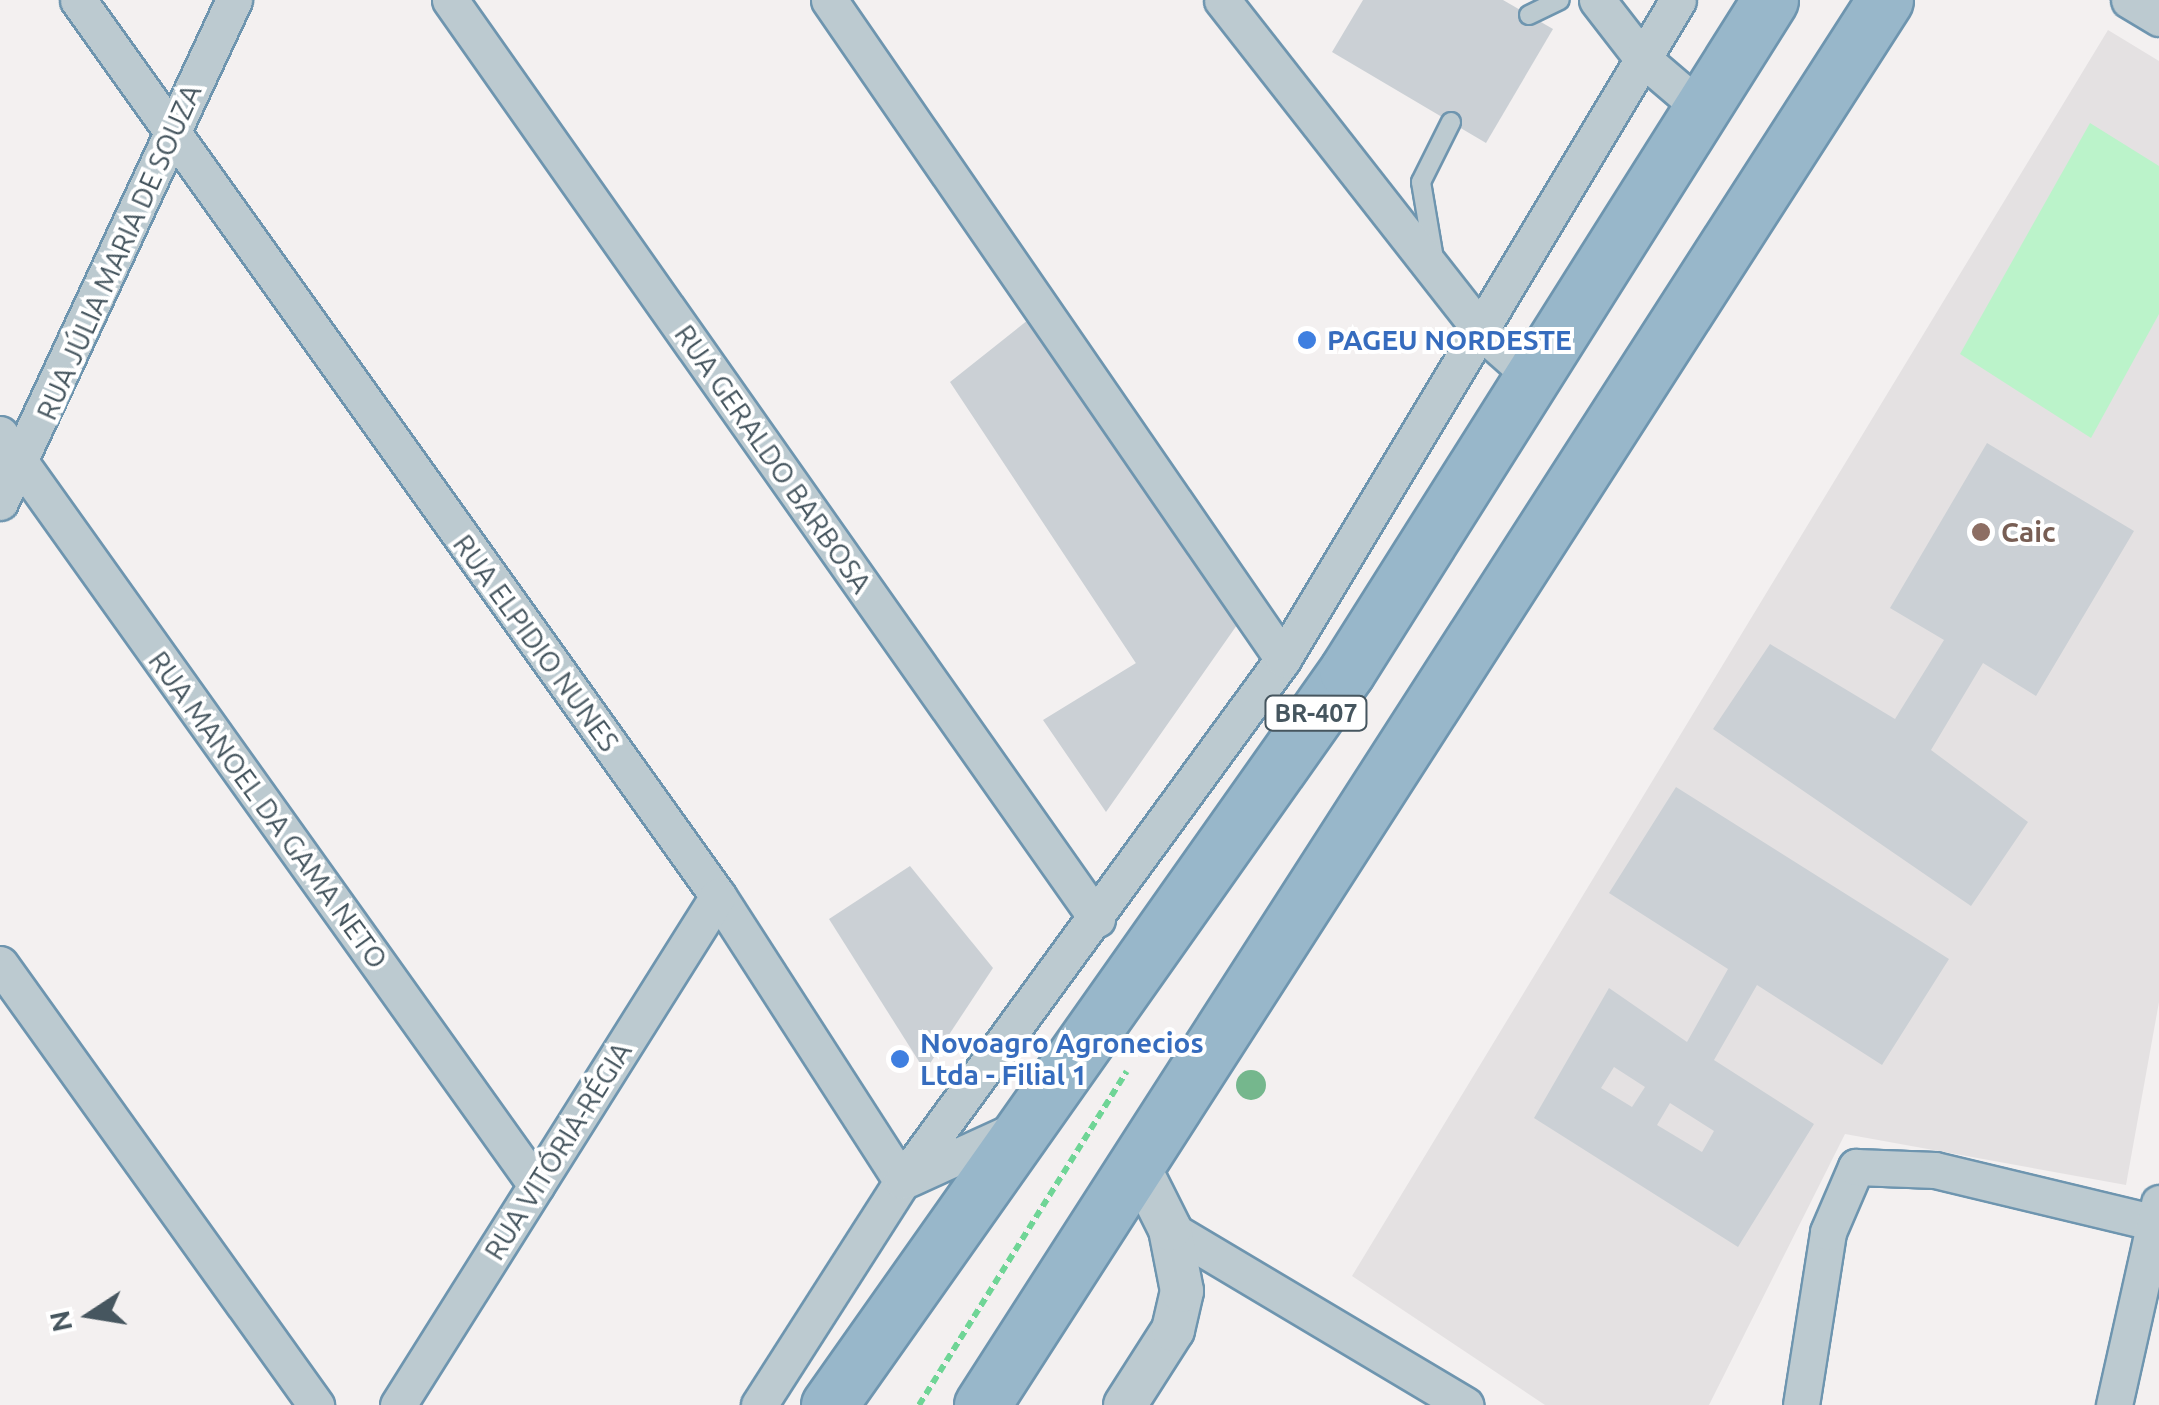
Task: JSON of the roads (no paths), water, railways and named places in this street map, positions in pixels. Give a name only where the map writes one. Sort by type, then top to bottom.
[{"type":"highway","name":"BR-407","points":[[829,1405],[1347,671],[1536,380],[1770,0]]},
{"type":"highway","name":"BR-407","points":[[982,1405],[1135,1159],[1885,0]]},
{"type":"street","name":"RUA ELPIDIO NUNES","points":[[78,0],[718,896],[902,1181]]},
{"type":"street","name":"RUA JÚLIA MARIA DE SOUZA","points":[[0,502],[22,466],[234,0]]},
{"type":"street","name":"RUA GERALDO BARBOSA","points":[[450,0],[1098,919]]},
{"type":"street","points":[[828,0],[1283,659]]},
{"type":"street","points":[[1222,0],[1484,334],[1536,380]]},
{"type":"street","points":[[1597,0],[1642,58],[1704,111]]},
{"type":"street","points":[[759,1405],[902,1181],[1098,919],[1283,659],[1484,334],[1678,0]]},
{"type":"street","points":[[2129,0],[2159,18]]},
{"type":"street","name":"RUA MANOEL DA GAMA NETO","points":[[0,434],[536,1185]]},
{"type":"street","name":"RUA VITÓRIA-RÉGIA","points":[[398,1405],[718,896]]},
{"type":"street","points":[[0,964],[316,1405]]},
{"type":"street","points":[[902,1181],[1028,1124]]},
{"type":"street","points":[[1124,1405],[1180,1314],[1170,1230],[1135,1159]]},
{"type":"street","points":[[1801,1405],[1828,1232],[1848,1174],[1878,1161],[2157,1213],[2114,1405]]},
{"type":"street","points":[[1170,1230],[1465,1405]]},
{"type":"lane","points":[[1529,15],[1560,0]]},
{"type":"lane","points":[[1439,277],[1421,182],[1451,122]]},
{"type":"place","name":"PAGEU NORDESTE","points":[[1307,340]]},
{"type":"place","name":"Caic","points":[[1981,532]]},
{"type":"place","name":"Novoagro Agronecios Ltda - Filial 1","points":[[900,1059]]}]
